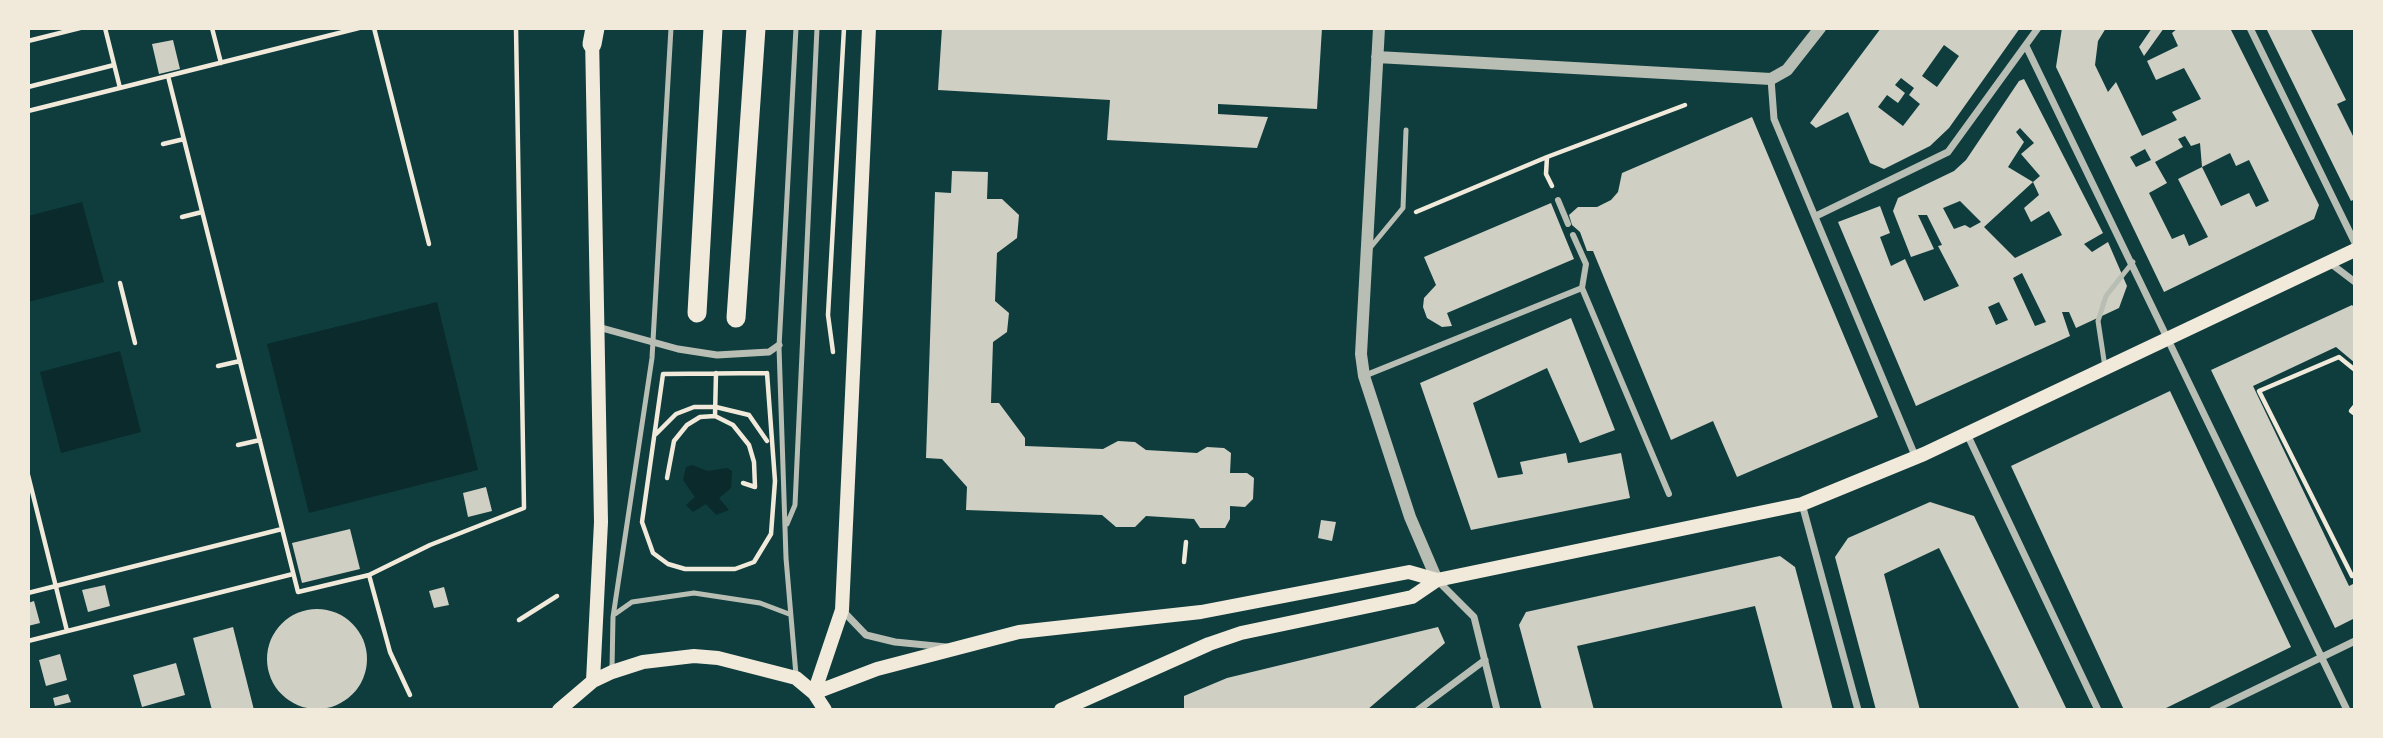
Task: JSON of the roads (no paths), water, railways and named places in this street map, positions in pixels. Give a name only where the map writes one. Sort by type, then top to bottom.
[{"type":"highway","points":[[697,313],[713,28]]},
{"type":"highway","points":[[736,318],[756,28]]},
{"type":"main road","points":[[814,693],[842,610],[869,28]]},
{"type":"main road","points":[[593,33],[601,522],[593,681]]},
{"type":"main road","points":[[1061,710],[1209,644],[1241,633],[1412,597],[1437,580],[1802,504],[1916,458],[2355,250]]},
{"type":"main road","points":[[814,693],[877,669],[953,647],[1019,632],[1201,612],[1409,572],[1437,580]]},
{"type":"main road","points":[[559,710],[593,681],[612,672],[656,660],[694,656],[718,658],[796,678],[814,693],[825,710]]},
{"type":"street","points":[[1379,28],[1361,354],[1364,376],[1410,517],[1437,580],[1474,617],[1497,710]]},
{"type":"street","points":[[1377,57],[1772,79],[1787,70],[1819,28]]},
{"type":"street","points":[[1816,216],[1948,152],[2038,28]]},
{"type":"street","points":[[2250,28],[2355,243]]},
{"type":"street","points":[[2026,47],[2133,262],[2347,710]]},
{"type":"street","points":[[1772,79],[1774,119],[1916,458]]},
{"type":"street","points":[[1558,200],[1568,224]]},
{"type":"street","points":[[1573,235],[1586,264],[1582,288],[1669,494]]},
{"type":"street","points":[[2330,263],[2355,282]]},
{"type":"street","points":[[1364,376],[1582,288]]},
{"type":"street","points":[[598,327],[653,343],[717,355],[769,352],[779,345]]},
{"type":"street","points":[[1967,434],[2098,710]]},
{"type":"street","points":[[1802,504],[1858,710]]},
{"type":"street","points":[[842,610],[866,635],[895,642],[953,647]]},
{"type":"street","points":[[2213,710],[2355,641]]},
{"type":"street","points":[[1419,710],[1485,660]]},
{"type":"lane","points":[[612,672],[613,617],[653,343],[671,28]]},
{"type":"lane","points":[[796,28],[779,345],[789,614],[796,678]]},
{"type":"lane","points":[[786,526],[795,505],[796,491],[817,28]]},
{"type":"lane","points":[[1366,253],[1403,208],[1406,130]]},
{"type":"lane","points":[[2105,369],[2098,321],[2106,296],[2133,262]]},
{"type":"lane","points":[[613,617],[632,602],[694,593],[760,603],[789,614]]},
{"type":"water","points":[[82,202],[104,282],[28,302],[28,216]]},
{"type":"water","points":[[437,302],[478,470],[309,513],[267,344]]},
{"type":"water","points":[[120,351],[141,432],[61,453],[40,372]]},
{"type":"water","points":[[692,465],[708,471],[727,468],[732,471],[731,488],[719,498],[729,510],[716,515],[706,504],[693,512],[686,505],[695,497],[683,480],[686,467]]}]
